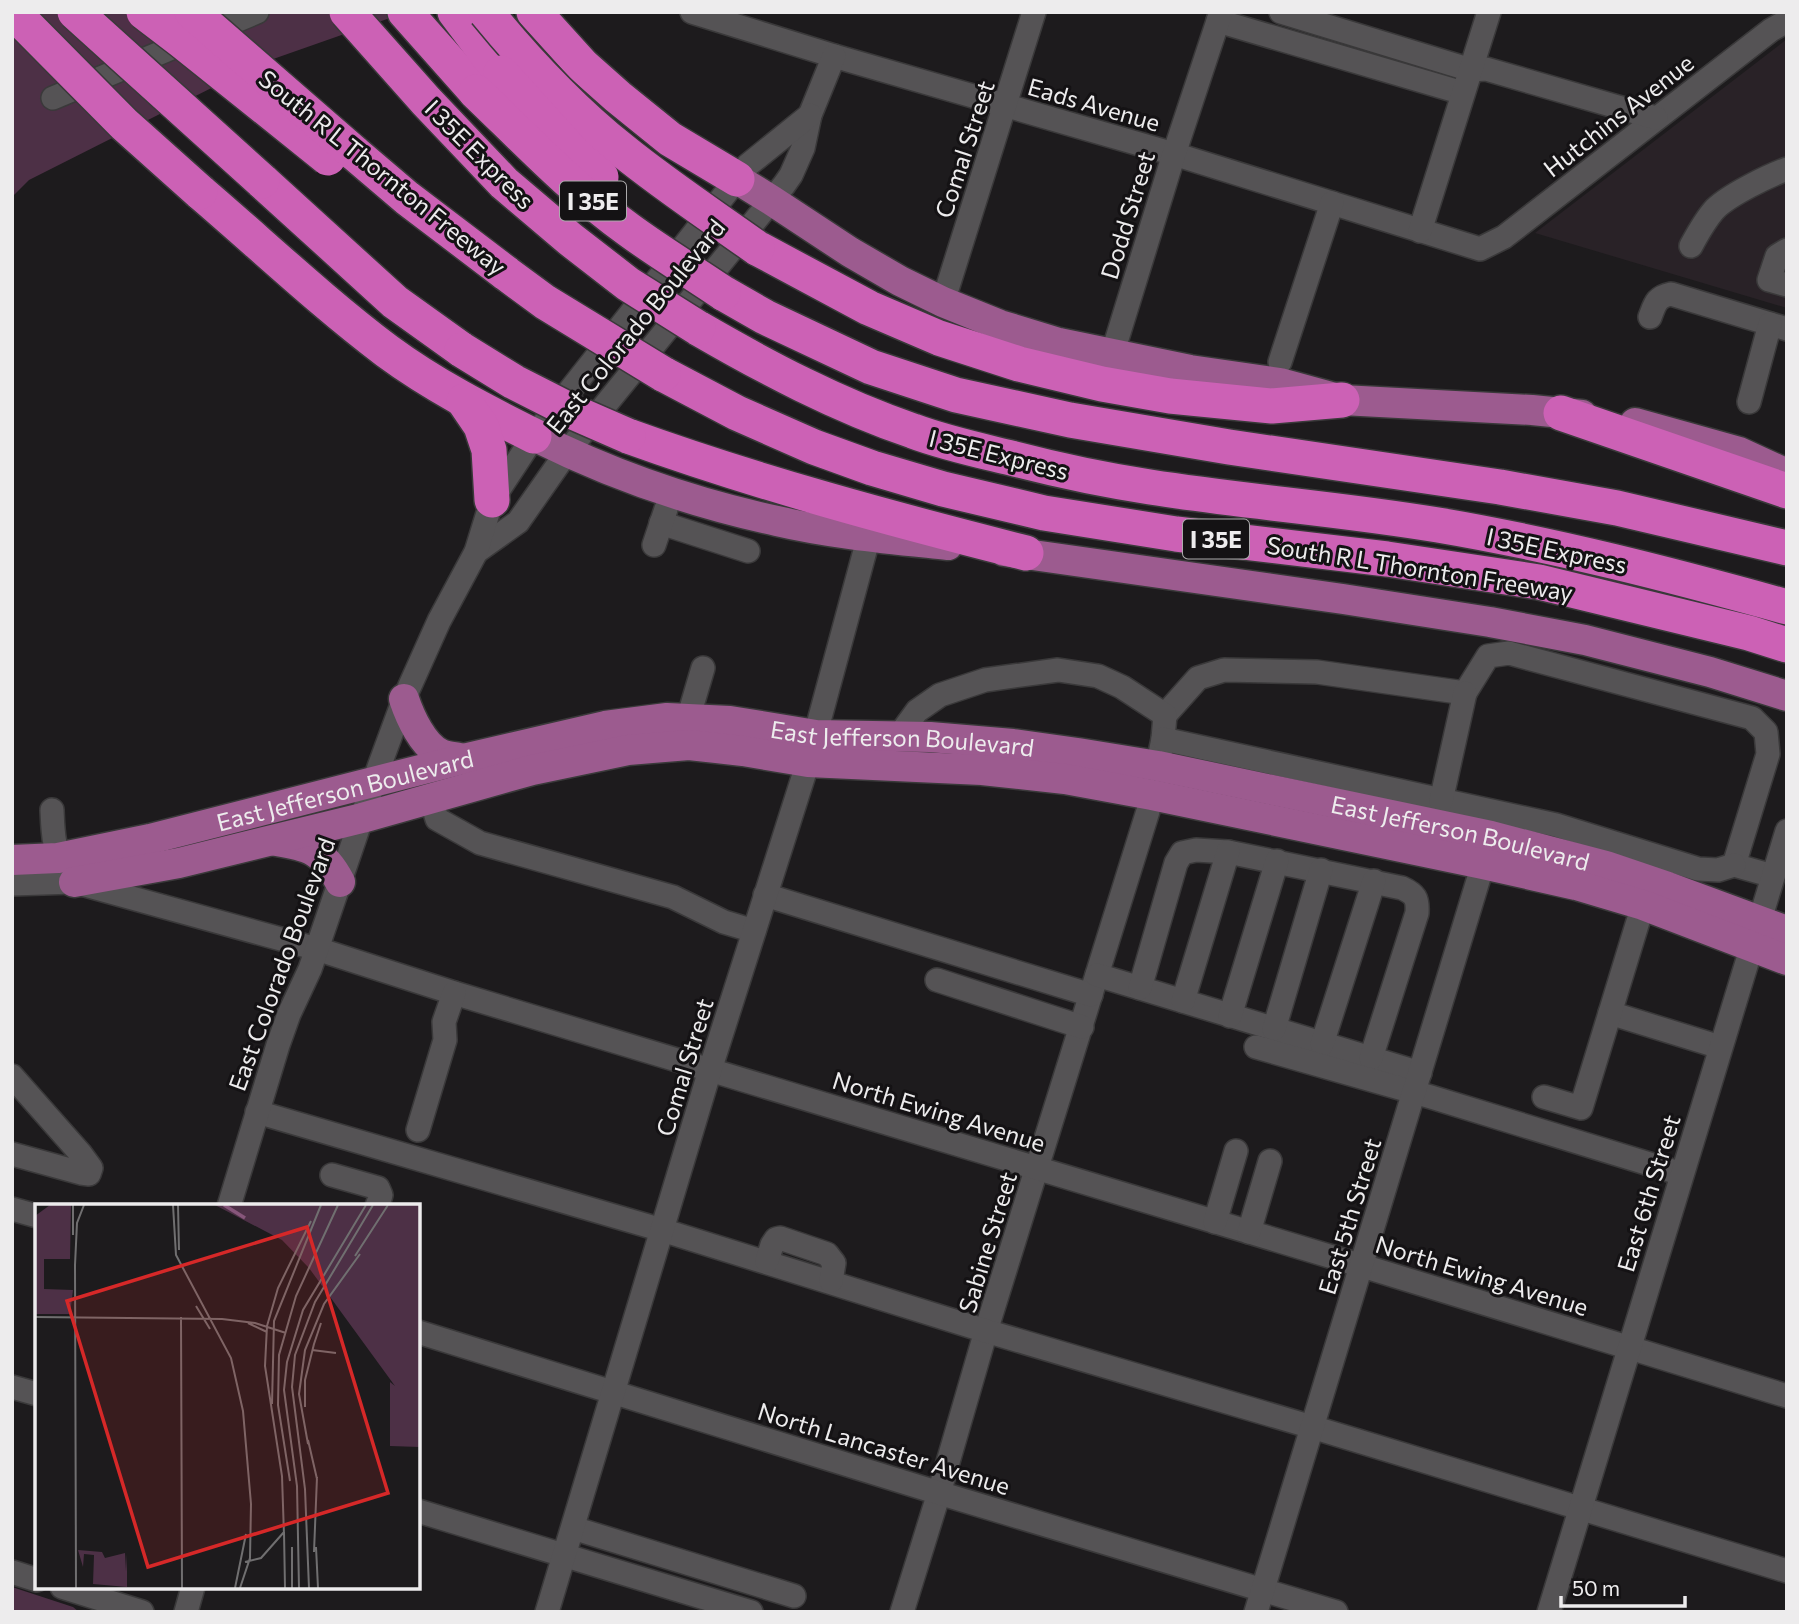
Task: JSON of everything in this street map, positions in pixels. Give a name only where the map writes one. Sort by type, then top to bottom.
[{"type":"highway","points":[[13,12],[124,124],[388,352],[464,401],[534,436]]},
{"type":"highway","points":[[75,12],[395,302],[462,350],[514,382],[573,412],[685,457],[844,505],[1026,554]]},
{"type":"highway","points":[[144,12],[340,155]]},
{"type":"highway","name":"South R L Thornton Freeway","points":[[192,12],[340,155],[407,198],[545,302],[663,374],[737,413],[814,447],[943,489],[1044,513],[1176,534],[1387,559],[1539,582],[1749,633],[1787,645]]},
{"type":"highway","name":"I 35E Express","points":[[346,12],[505,183],[570,239],[618,276],[698,328],[750,358],[853,409],[963,447],[1046,467],[1150,487],[1439,526],[1578,553],[1787,607]]},
{"type":"highway","name":"I 35E","points":[[405,12],[476,92],[586,195],[628,229],[730,285]]},
{"type":"highway","points":[[455,12],[501,73],[578,157],[630,203],[730,285],[794,308],[840,353],[871,368],[956,395],[1070,420],[1229,447],[1526,491],[1616,508],[1787,548]]},
{"type":"highway","points":[[486,12],[566,100],[654,176],[757,248],[869,308],[939,338],[1018,365],[1102,384],[1170,396],[1272,405],[1342,400]]},
{"type":"highway","points":[[534,12],[582,65],[618,97],[670,139],[737,179]]},
{"type":"highway","points":[[464,401],[481,426],[489,450],[492,500]]},
{"type":"highway","points":[[1561,413],[1787,491]]},
{"type":"main road","points":[[737,179],[900,281],[1000,325],[1059,343],[1190,370],[1280,383],[1342,400],[1616,418],[1739,452],[1787,474]]},
{"type":"main road","name":"South R L Thornton Freeway","points":[[534,436],[567,453],[671,493],[780,522],[1329,597],[1503,625],[1585,640],[1685,665],[1787,696]]},
{"type":"main road","points":[[404,699],[410,716],[430,746],[441,754],[463,759]]},
{"type":"main road","name":"East Jefferson Boulevard","points":[[62,860],[463,759],[605,726],[667,718],[730,721],[812,748],[1065,779],[1158,767]]},
{"type":"main road","name":"East Jefferson Boulevard","points":[[12,860],[179,863],[362,818],[532,771],[628,750],[689,745],[743,751],[812,748],[898,737],[930,737],[1013,744],[1158,767],[1487,850],[1605,866],[1668,887],[1766,933],[1787,960]]},
{"type":"main road","points":[[272,840],[297,844],[318,853],[331,865],[340,882]]},
{"type":"main road","points":[[12,841],[62,860]]},
{"type":"main road","name":"East Jefferson Boulevard","points":[[1487,850],[1576,886],[1643,905],[1766,933]]},
{"type":"street","points":[[53,98],[257,12]]},
{"type":"street","name":"Eads Avenue","points":[[692,12],[1174,154],[1480,249]]},
{"type":"street","name":"Comal Street","points":[[943,302],[1034,12]]},
{"type":"street","points":[[1282,12],[1471,69],[1486,69],[1656,118]]},
{"type":"street","points":[[1420,231],[1489,12]]},
{"type":"street","points":[[1220,17],[1463,93]]},
{"type":"street","name":"Dodd Street","points":[[1112,355],[1174,154],[1220,17]]},
{"type":"street","name":"Hutchins Avenue","points":[[1480,249],[1504,237],[1771,30],[1787,21]]},
{"type":"street","name":"East Colorado Boulevard","points":[[476,552],[518,522],[567,453],[791,175],[803,148],[810,115],[834,56]]},
{"type":"street","name":"East Colorado Boulevard","points":[[230,1204],[285,1024],[317,949],[404,699],[439,621],[476,552],[492,500],[534,436],[748,165],[810,115]]},
{"type":"street","points":[[1691,246],[1716,208],[1742,190],[1787,169]]},
{"type":"street","points":[[1280,362],[1332,203]]},
{"type":"street","points":[[1787,250],[1777,256],[1769,280],[1787,285]]},
{"type":"street","points":[[1650,317],[1655,304],[1662,296],[1671,294],[1779,327],[1749,402]]},
{"type":"street","points":[[654,545],[671,493]]},
{"type":"street","points":[[661,523],[748,551]]},
{"type":"street","name":"Comal Street","points":[[547,1612],[710,1070],[812,748],[869,536]]},
{"type":"street","points":[[1441,801],[1465,694],[1488,656],[1509,653],[1752,718],[1766,732],[1768,754],[1734,865]]},
{"type":"street","points":[[688,719],[703,667]]},
{"type":"street","points":[[898,737],[918,711],[940,695],[985,681],[1058,670],[1098,676],[1122,687],[1165,715],[1198,678],[1224,670],[1317,672],[1465,694]]},
{"type":"street","name":"Sabine Street","points":[[902,1612],[986,1331],[1082,1027],[1158,767],[1165,715]]},
{"type":"street","points":[[1158,767],[1441,801],[1556,825],[1698,869],[1718,870],[1734,865],[1777,887]]},
{"type":"street","points":[[431,799],[437,819],[480,843],[673,897],[724,922],[754,931]]},
{"type":"street","points":[[52,810],[62,860]]},
{"type":"street","name":"East 6th Street","points":[[1549,1612],[1720,1047],[1766,933],[1787,831]]},
{"type":"street","points":[[1140,988],[1176,863],[1182,853],[1196,850],[1228,852],[1402,888],[1413,893],[1418,901],[1417,913],[1371,1058]]},
{"type":"street","name":"East 5th Street","points":[[1256,1612],[1487,850]]},
{"type":"street","points":[[1183,1001],[1228,852]]},
{"type":"street","name":"North Ewing Avenue","points":[[12,884],[62,860],[317,949],[454,993],[1787,1396]]},
{"type":"street","points":[[1230,1016],[1277,861]]},
{"type":"street","points":[[1274,1029],[1321,870]]},
{"type":"street","points":[[1322,1044],[1374,881]]},
{"type":"street","points":[[765,895],[1094,985],[1140,988],[1371,1058],[1417,1083]]},
{"type":"street","points":[[1544,1097],[1581,1108],[1643,905]]},
{"type":"street","points":[[937,980],[1082,1027]]},
{"type":"street","points":[[418,1130],[445,1040],[444,1022],[454,993]]},
{"type":"street","points":[[1610,1013],[1720,1047]]},
{"type":"street","points":[[1256,1047],[1417,1083],[1682,1174]]},
{"type":"street","points":[[12,1076],[80,1153],[91,1171],[89,1174],[81,1173],[12,1154]]},
{"type":"street","points":[[257,1112],[766,1261],[986,1331],[1787,1572]]},
{"type":"street","points":[[1215,1222],[1236,1152]]},
{"type":"street","points":[[1249,1232],[1270,1161]]},
{"type":"street","points":[[332,1175],[378,1188],[381,1195],[378,1204]]},
{"type":"street","points":[[12,1209],[35,1215]]},
{"type":"street","name":"North Lancaster Avenue","points":[[420,1333],[1336,1612]]},
{"type":"street","points":[[12,1387],[35,1394]]},
{"type":"street","points":[[420,1512],[751,1612]]},
{"type":"street","points":[[573,1528],[794,1596]]},
{"type":"street","points":[[12,1572],[35,1579]]},
{"type":"street","points":[[70,1589],[116,1601],[142,1612]]},
{"type":"street","points":[[186,1612],[192,1589]]},
{"type":"shaded area","points":[[12,12],[407,12],[259,64],[29,180],[12,197]]},
{"type":"shaded area","points":[[1787,39],[1787,308],[1535,233]]},
{"type":"shaded area","points":[[12,1587],[73,1607],[79,1612],[12,1612]]}]
